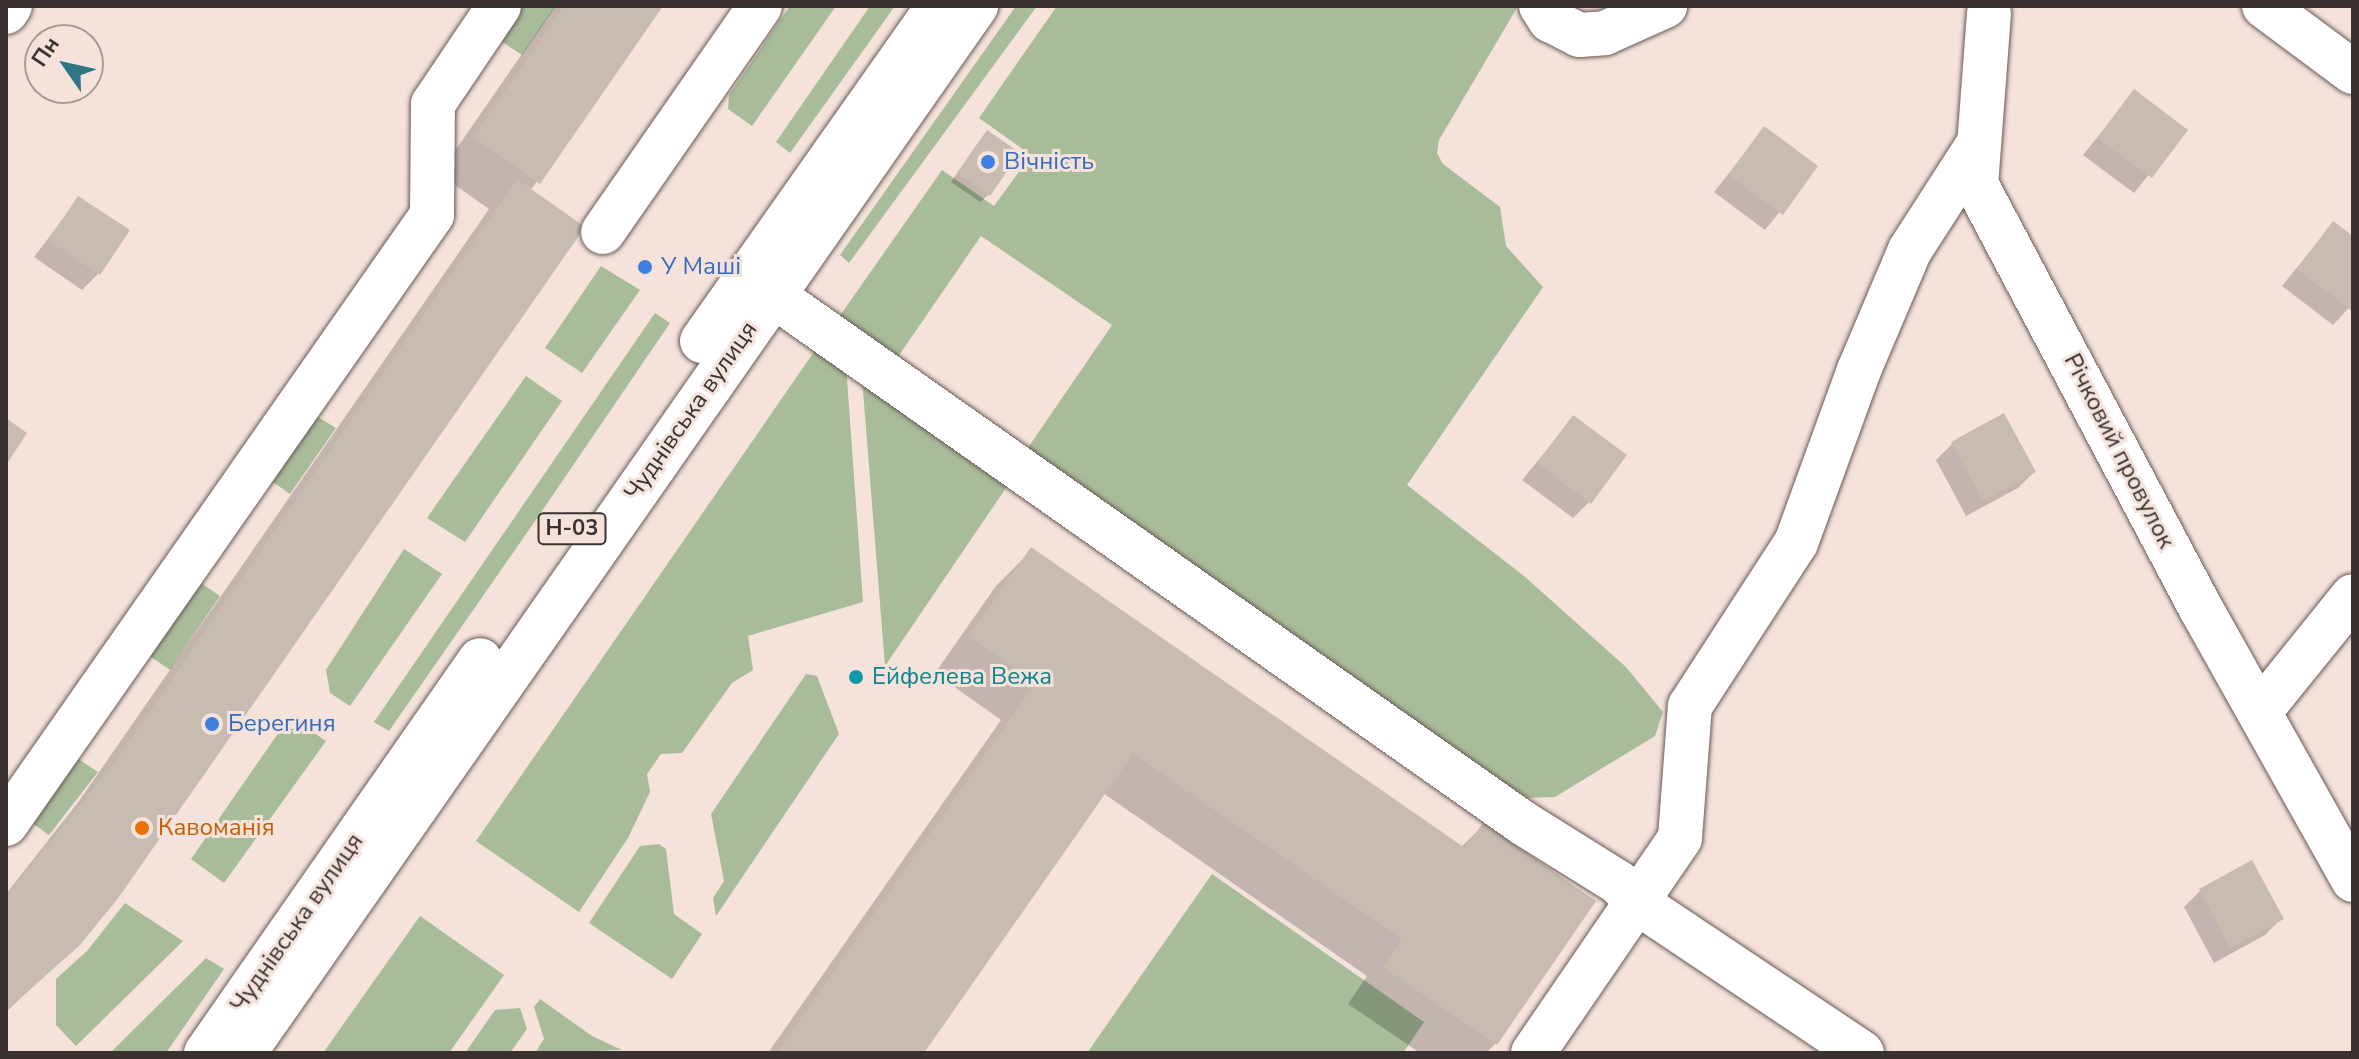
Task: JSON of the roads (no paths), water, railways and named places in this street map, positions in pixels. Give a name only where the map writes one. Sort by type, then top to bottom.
[{"type":"main road","points":[[6,12],[10,6]]},
{"type":"main road","points":[[6,824],[432,215],[433,104],[499,6]]},
{"type":"main road","points":[[603,232],[760,6]]},
{"type":"main road","name":"Чуднівська вулиця","points":[[244,1053],[760,286],[938,6]]},
{"type":"main road","name":"Чуднівська вулиця","points":[[206,1053],[760,286],[976,6]]},
{"type":"main road","points":[[1541,6],[1550,20],[1579,35],[1605,33],[1665,6]]},
{"type":"main road","points":[[2264,6],[2353,72]]},
{"type":"main road","name":"Річковий провулок","points":[[1989,8],[1976,184],[2200,607],[2261,710],[2353,880]]},
{"type":"main road","points":[[1533,1053],[1680,838],[1690,706],[1796,543],[1859,370],[1910,250],[1979,143]]},
{"type":"main road","points":[[760,286],[906,374],[1523,823],[1619,883],[1635,901],[1862,1053]]},
{"type":"main road","points":[[2261,710],[2353,596]]},
{"type":"place","name":"Вічність","points":[[988,162]]},
{"type":"place","name":"У Маші","points":[[645,267]]},
{"type":"place","name":"Ейфелева Вежа","points":[[856,677]]},
{"type":"place","name":"Берегиня","points":[[212,724]]},
{"type":"place","name":"Кавоманія","points":[[142,828]]}]
